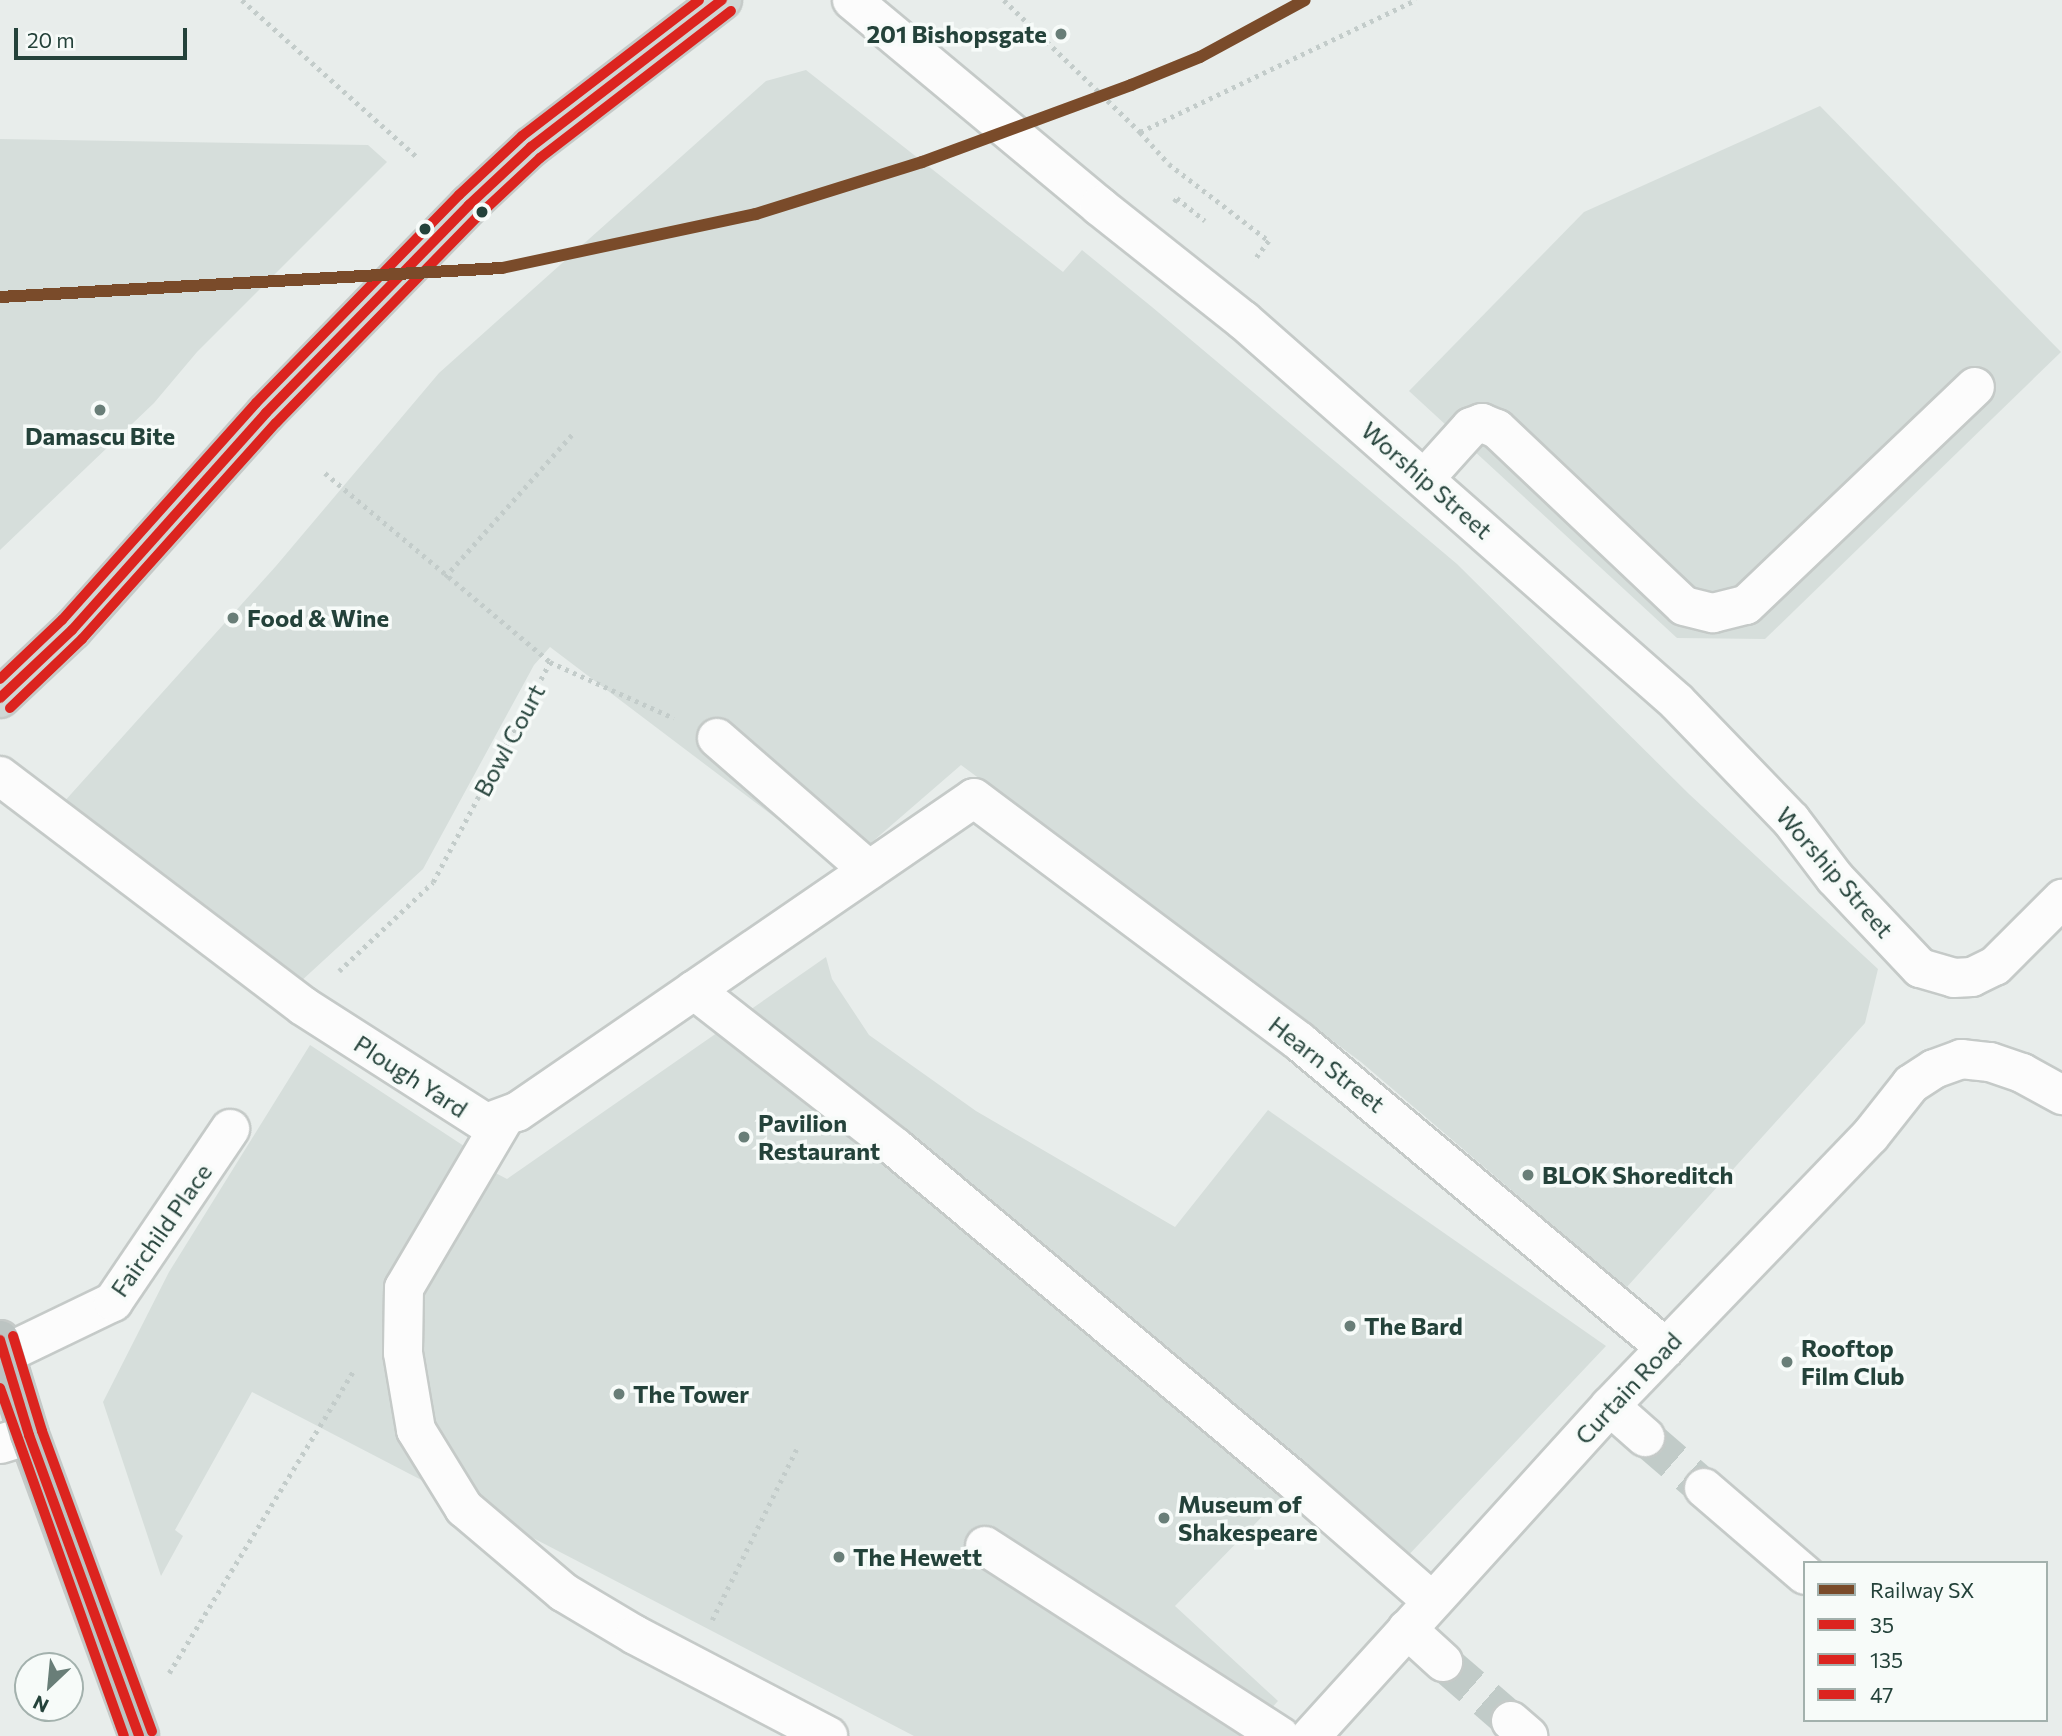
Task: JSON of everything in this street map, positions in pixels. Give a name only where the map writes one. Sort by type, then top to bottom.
[{"type":"highway","points":[[2,1347],[15,1439],[138,1732]]},
{"type":"main road","points":[[0,698],[72,631],[266,413],[469,205],[531,147],[722,0]]},
{"type":"street","name":"Worship Street","points":[[852,0],[1099,206],[1243,320],[1426,477],[1677,702],[1791,820],[1835,878],[1920,968],[1954,978],[1972,977],[1995,967],[2062,899]]},
{"type":"street","points":[[1426,477],[1471,427],[1482,424],[1497,429],[1684,606],[1713,613],[1746,605],[1975,387]]},
{"type":"street","points":[[718,738],[869,870]]},
{"type":"street","name":"Plough Yard","points":[[0,776],[303,1006],[460,1110],[486,1123],[503,1120],[555,1085],[666,1021],[694,990],[974,798]]},
{"type":"street","name":"Hearn Street","points":[[974,798],[1300,1042],[1666,1348]]},
{"type":"street","points":[[694,990],[896,1148],[1292,1479],[1419,1615],[1443,1662]]},
{"type":"street","name":"Curtain Road","points":[[1311,1736],[1610,1406],[1870,1136],[1911,1084],[1934,1069],[1961,1059],[1990,1062],[2022,1073],[2062,1095]]},
{"type":"street","points":[[503,1120],[404,1288],[403,1353],[416,1430],[464,1508],[563,1592],[635,1635],[828,1736]]},
{"type":"street","name":"Fairchild Place","points":[[2,1347],[113,1302],[230,1129]]},
{"type":"street","points":[[1610,1406],[1645,1437]]},
{"type":"street","points":[[1704,1488],[1803,1573]]},
{"type":"street","points":[[985,1546],[1280,1736]]},
{"type":"path","points":[[242,0],[418,158]]},
{"type":"path","points":[[1004,0],[1140,132],[1169,164],[1269,241],[1254,261]]},
{"type":"path","points":[[1140,132],[1416,0]]},
{"type":"path","points":[[445,577],[575,431]]},
{"type":"path","name":"Bowl Court","points":[[303,1006],[433,882],[551,662],[445,577],[326,473]]},
{"type":"path","points":[[551,662],[718,738]]},
{"type":"path","points":[[138,1732],[360,1360]]},
{"type":"path","points":[[691,1665],[797,1448]]},
{"type":"shaded area","points":[[806,70],[1063,272],[1082,250],[1152,307],[1457,564],[1689,794],[1878,969],[1865,1023],[1626,1288],[1361,1062],[961,765],[842,868],[550,647],[534,665],[423,869],[299,983],[63,803],[276,566],[439,373],[766,81]]},
{"type":"shaded area","points":[[1820,106],[2061,352],[1765,639],[1677,638],[1409,391],[1584,212]]},
{"type":"shaded area","points":[[0,139],[368,145],[387,162],[197,352],[154,403],[0,550]]},
{"type":"shaded area","points":[[826,957],[832,979],[869,1035],[976,1111],[1175,1227],[1268,1110],[1606,1346],[1403,1561],[1289,1489],[1175,1606],[1278,1701],[1246,1736],[914,1736],[252,1392],[175,1530],[183,1536],[161,1576],[103,1402],[169,1272],[310,1045],[467,1148],[463,1156],[507,1179]]},
{"type":"tunnel","points":[[1645,1437],[1704,1488]]},
{"type":"tunnel","points":[[1443,1662],[1511,1721]]},
{"type":"rail line","name":"SX","points":[[0,297],[502,268],[756,214],[922,162],[1131,85],[1200,57],[1305,0]]},
{"type":"transit line","name":"47","points":[[0,679],[62,620],[256,403],[459,195],[522,136],[699,0]]},
{"type":"transit line","name":"35","points":[[0,698],[72,630],[266,413],[469,205],[531,147],[722,0]]},
{"type":"transit line","name":"135","points":[[10,708],[82,639],[276,423],[479,215],[540,158],[731,11]]},
{"type":"transit line","name":"47","points":[[13,1336],[42,1431],[152,1731]]},
{"type":"transit line","name":"35","points":[[0,1340],[29,1435],[139,1736]]},
{"type":"transit line","name":"135","points":[[0,1388],[124,1736]]},
{"type":"place","name":"201 Bishopsgate","points":[[1061,34]]},
{"type":"place","name":"Damascu Bite","points":[[100,410]]},
{"type":"place","name":"Food & Wine","points":[[233,618]]},
{"type":"place","name":"Pavilion Restaurant","points":[[744,1137]]},
{"type":"place","name":"BLOK Shoreditch","points":[[1528,1175]]},
{"type":"place","name":"The Bard","points":[[1350,1326]]},
{"type":"place","name":"Rooftop Film Club","points":[[1787,1362]]},
{"type":"place","name":"The Tower","points":[[619,1394]]},
{"type":"place","name":"Museum of Shakespeare","points":[[1164,1518]]},
{"type":"place","name":"The Hewett","points":[[839,1557]]}]
